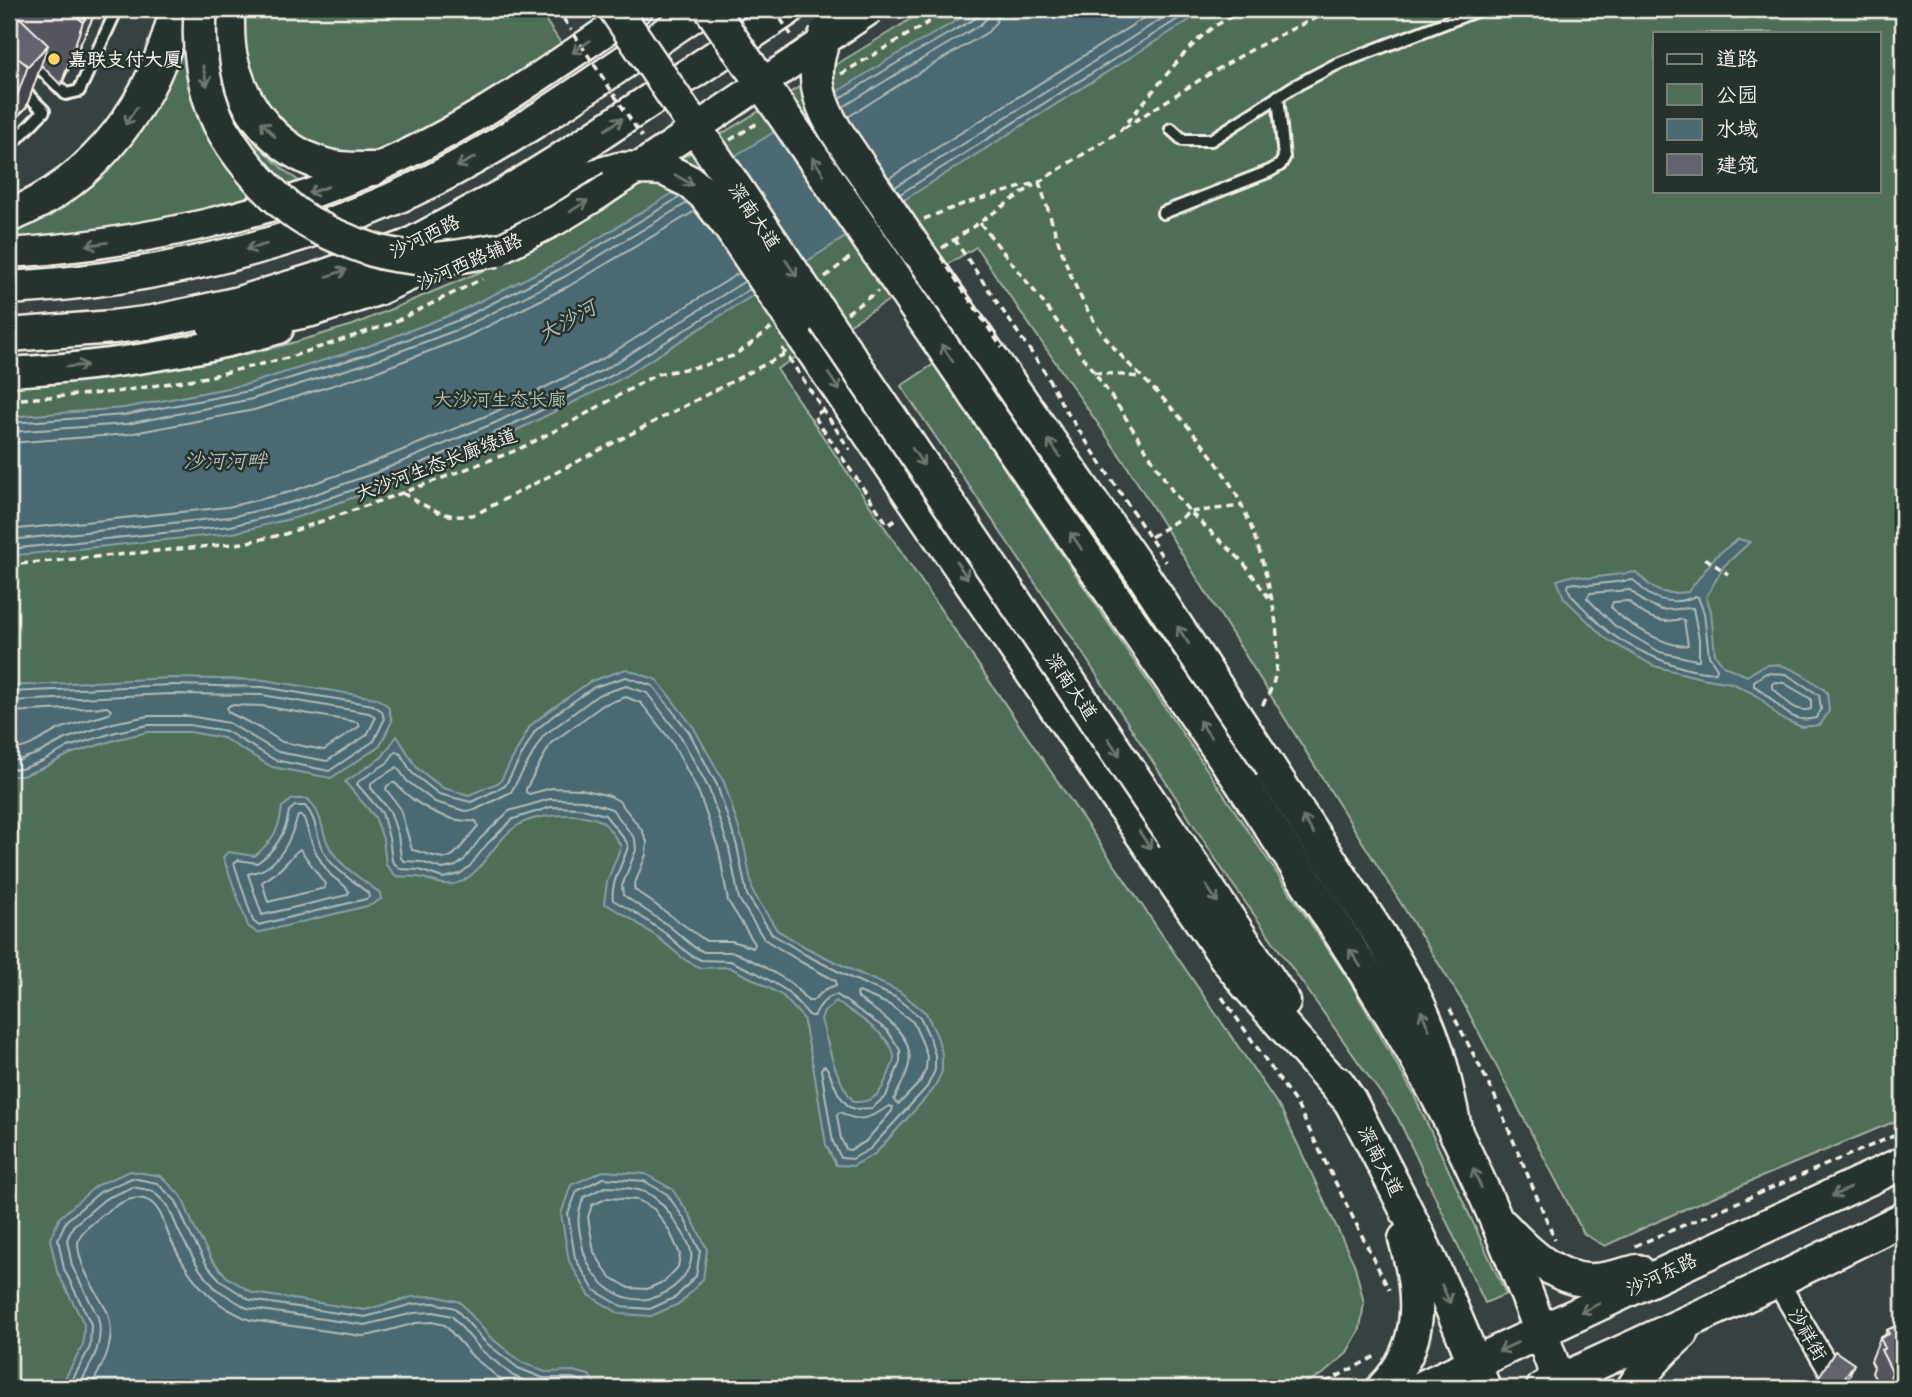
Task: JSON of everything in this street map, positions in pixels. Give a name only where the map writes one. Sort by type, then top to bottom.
[{"type":"main road","points":[[9,216],[70,180],[107,147],[123,128],[151,84],[172,31],[176,9]]},
{"type":"main road","points":[[201,9],[201,57],[208,92],[219,123],[264,185],[291,211],[332,234],[378,251],[433,259],[497,250]]},
{"type":"main road","points":[[228,9],[231,61],[240,88],[268,131],[305,159],[328,166],[373,169]]},
{"type":"main road","name":"深南大道","points":[[615,9],[1350,1101],[1385,1167],[1455,1314],[1479,1376]]},
{"type":"main road","points":[[9,253],[76,247],[199,226],[296,198],[373,169],[482,114],[638,9]]},
{"type":"main road","points":[[9,288],[153,271],[249,249],[335,222],[432,180],[490,149],[526,128],[702,9]]},
{"type":"main road","points":[[711,9],[1243,785],[1413,1051],[1456,1133],[1493,1214],[1541,1332],[1554,1386],[1903,1219]]},
{"type":"main road","name":"沙河西路","points":[[9,335],[113,327],[206,311],[335,273],[406,247],[507,193],[557,162],[788,9]]},
{"type":"main road","points":[[847,9],[825,34],[819,51],[818,89],[823,107],[839,135],[920,244],[1143,575],[1397,964],[1436,1046],[1456,1133]]},
{"type":"main road","name":"沙河西路辅路","points":[[9,372],[142,358],[264,333],[385,296],[435,277],[557,220],[871,9]]},
{"type":"main road","points":[[153,322],[201,325],[251,322],[311,310],[377,289],[482,241],[583,179],[618,169],[664,169],[690,181],[729,226],[792,331],[1226,958],[1350,1101]]},
{"type":"main road","name":"沙河东路","points":[[1421,1388],[1479,1376],[1541,1332],[1903,1163]]},
{"type":"main road","points":[[1382,1388],[1401,1366],[1411,1345],[1417,1300],[1408,1249],[1385,1167]]},
{"type":"main road","points":[[1493,1214],[1531,1254],[1567,1276],[1584,1280],[1606,1279],[1701,1256]]},
{"type":"main road","points":[[1633,1388],[1659,1354],[1713,1309]]},
{"type":"street","name":"沙祥街","points":[[1777,1281],[1840,1388]]},
{"type":"lane","points":[[18,47],[66,94],[79,91],[117,9]]},
{"type":"lane","points":[[1171,130],[1183,140],[1211,139],[1278,96],[1335,65],[1481,9]]},
{"type":"lane","points":[[9,76],[44,111],[9,145]]},
{"type":"lane","points":[[1163,213],[1270,171],[1280,164],[1284,158],[1278,96]]},
{"type":"path","points":[[557,9],[574,34]]},
{"type":"path","points":[[1120,131],[1200,38],[1244,9]]},
{"type":"path","points":[[920,244],[954,240],[1205,76],[1283,33],[1339,9]]},
{"type":"path","points":[[920,244],[963,204],[1039,182]]},
{"type":"path","points":[[1039,182],[1068,270],[1098,327],[1118,354],[1168,404],[1204,447],[1242,506],[1259,551],[1274,606],[1277,639],[1272,684],[1261,708],[1254,696]]},
{"type":"path","points":[[979,223],[1039,297],[1121,409],[1166,481],[1190,512],[1243,562],[1274,606]]},
{"type":"path","points":[[954,240],[1046,374],[1063,406],[1173,572]]},
{"type":"path","points":[[817,285],[853,255]]},
{"type":"path","points":[[838,319],[881,289]]},
{"type":"path","points":[[402,493],[451,517],[476,514],[769,363],[792,331]]},
{"type":"path","name":"大沙河生态长廊绿道","points":[[9,565],[265,539],[402,493],[517,450],[657,374],[702,366],[733,356],[756,341],[792,331]]},
{"type":"path","points":[[1094,372],[1140,377]]},
{"type":"path","points":[[829,406],[814,416],[888,525],[897,519],[893,514]]},
{"type":"path","points":[[1151,538],[1190,512],[1242,506]]},
{"type":"path","points":[[1705,558],[1728,574]]},
{"type":"path","points":[[1218,990],[1297,1105],[1394,1299]]},
{"type":"path","points":[[1448,1006],[1493,1092],[1556,1242]]},
{"type":"path","points":[[1629,1249],[1903,1132]]},
{"type":"path","points":[[1315,1388],[1383,1352]]},
{"type":"green space","points":[[200,9],[218,88],[233,115],[258,146],[307,187],[200,218],[9,244],[9,234],[35,221],[87,187],[111,166],[125,149],[161,91]]},
{"type":"green space","points":[[242,9],[538,9],[564,48],[428,134],[389,150],[356,157],[330,156],[287,137],[246,71]]},
{"type":"green space","name":"大沙河生态长廊","points":[[926,9],[1903,9],[1903,1118],[1687,1208],[1605,1246],[1584,1234],[1464,1004],[1125,463],[976,247],[777,369],[1282,1111],[1355,1266],[1364,1303],[1360,1329],[1346,1354],[1323,1374],[1295,1388],[9,1388],[9,386],[86,380],[206,363],[285,345],[353,325],[492,267],[627,191]]},
{"type":"green space","points":[[934,364],[1350,982],[1413,1093],[1506,1294],[1485,1303],[1398,1118],[1226,875],[1076,643],[901,386]]},
{"type":"water","name":"沙河河畔","points":[[977,9],[1207,9],[617,381],[503,437],[380,488],[298,517],[233,533],[9,556],[9,417],[124,408],[248,384],[366,347],[456,313],[557,263],[891,58]]},
{"type":"water","points":[[1738,539],[1750,542],[1724,566],[1706,597],[1711,611],[1715,654],[1724,666],[1747,676],[1762,667],[1778,665],[1796,671],[1813,682],[1827,692],[1829,711],[1820,725],[1802,727],[1780,718],[1758,696],[1732,683],[1654,666],[1605,638],[1564,598],[1557,580],[1574,575],[1589,578],[1636,572],[1664,593],[1688,592],[1716,556]]},
{"type":"water","points":[[626,669],[657,680],[694,728],[724,782],[744,845],[753,892],[777,930],[809,949],[899,991],[926,1013],[942,1054],[942,1072],[933,1090],[875,1154],[853,1166],[836,1165],[826,1145],[803,1018],[783,996],[729,967],[700,968],[685,960],[630,918],[604,903],[607,882],[621,846],[601,821],[570,815],[525,822],[503,838],[471,876],[458,883],[396,876],[386,865],[383,839],[375,817],[345,782],[382,757],[397,736],[417,768],[443,788],[469,795],[500,782],[530,726],[591,681]],"holes":[[[836,1001],[880,1034],[892,1050],[893,1064],[882,1089],[876,1096],[864,1101],[854,1102],[833,1063],[821,1019],[824,1012]]]},
{"type":"water","points":[[171,678],[264,680],[376,698],[388,706],[392,721],[380,746],[331,778],[272,767],[223,738],[190,732],[148,732],[118,739],[70,754],[22,776],[9,775],[9,686]]},
{"type":"water","points":[[293,799],[308,799],[319,816],[332,852],[351,871],[380,893],[381,899],[371,905],[257,933],[248,926],[223,857],[228,852],[255,856],[274,834],[282,807]]},
{"type":"water","points":[[130,1171],[161,1176],[182,1197],[212,1260],[227,1277],[253,1293],[365,1310],[412,1297],[435,1296],[460,1302],[490,1337],[521,1362],[545,1372],[573,1371],[589,1375],[598,1388],[60,1388],[83,1345],[84,1324],[57,1271],[50,1239],[60,1217],[97,1185]]},
{"type":"water","points":[[603,1171],[645,1174],[672,1189],[691,1217],[707,1249],[703,1279],[681,1303],[651,1316],[620,1314],[589,1295],[569,1261],[561,1214],[571,1185]]},
{"type":"building","points":[[9,9],[48,45],[28,66],[9,51]]},
{"type":"building","points":[[70,9],[90,9],[83,22]]},
{"type":"building","points":[[9,56],[14,72],[9,74]]},
{"type":"building","points":[[1900,1324],[1903,1326],[1903,1384],[1897,1370],[1892,1372],[1881,1350],[1885,1348],[1880,1338],[1889,1334],[1887,1330]]},
{"type":"building","points":[[1835,1351],[1854,1364],[1845,1377],[1852,1382],[1848,1388],[1812,1388]]},
{"type":"place","name":"嘉联支付大厦","points":[[54,59]]},
{"type":"water label","name":"大沙河","points":[[567,321]]}]
